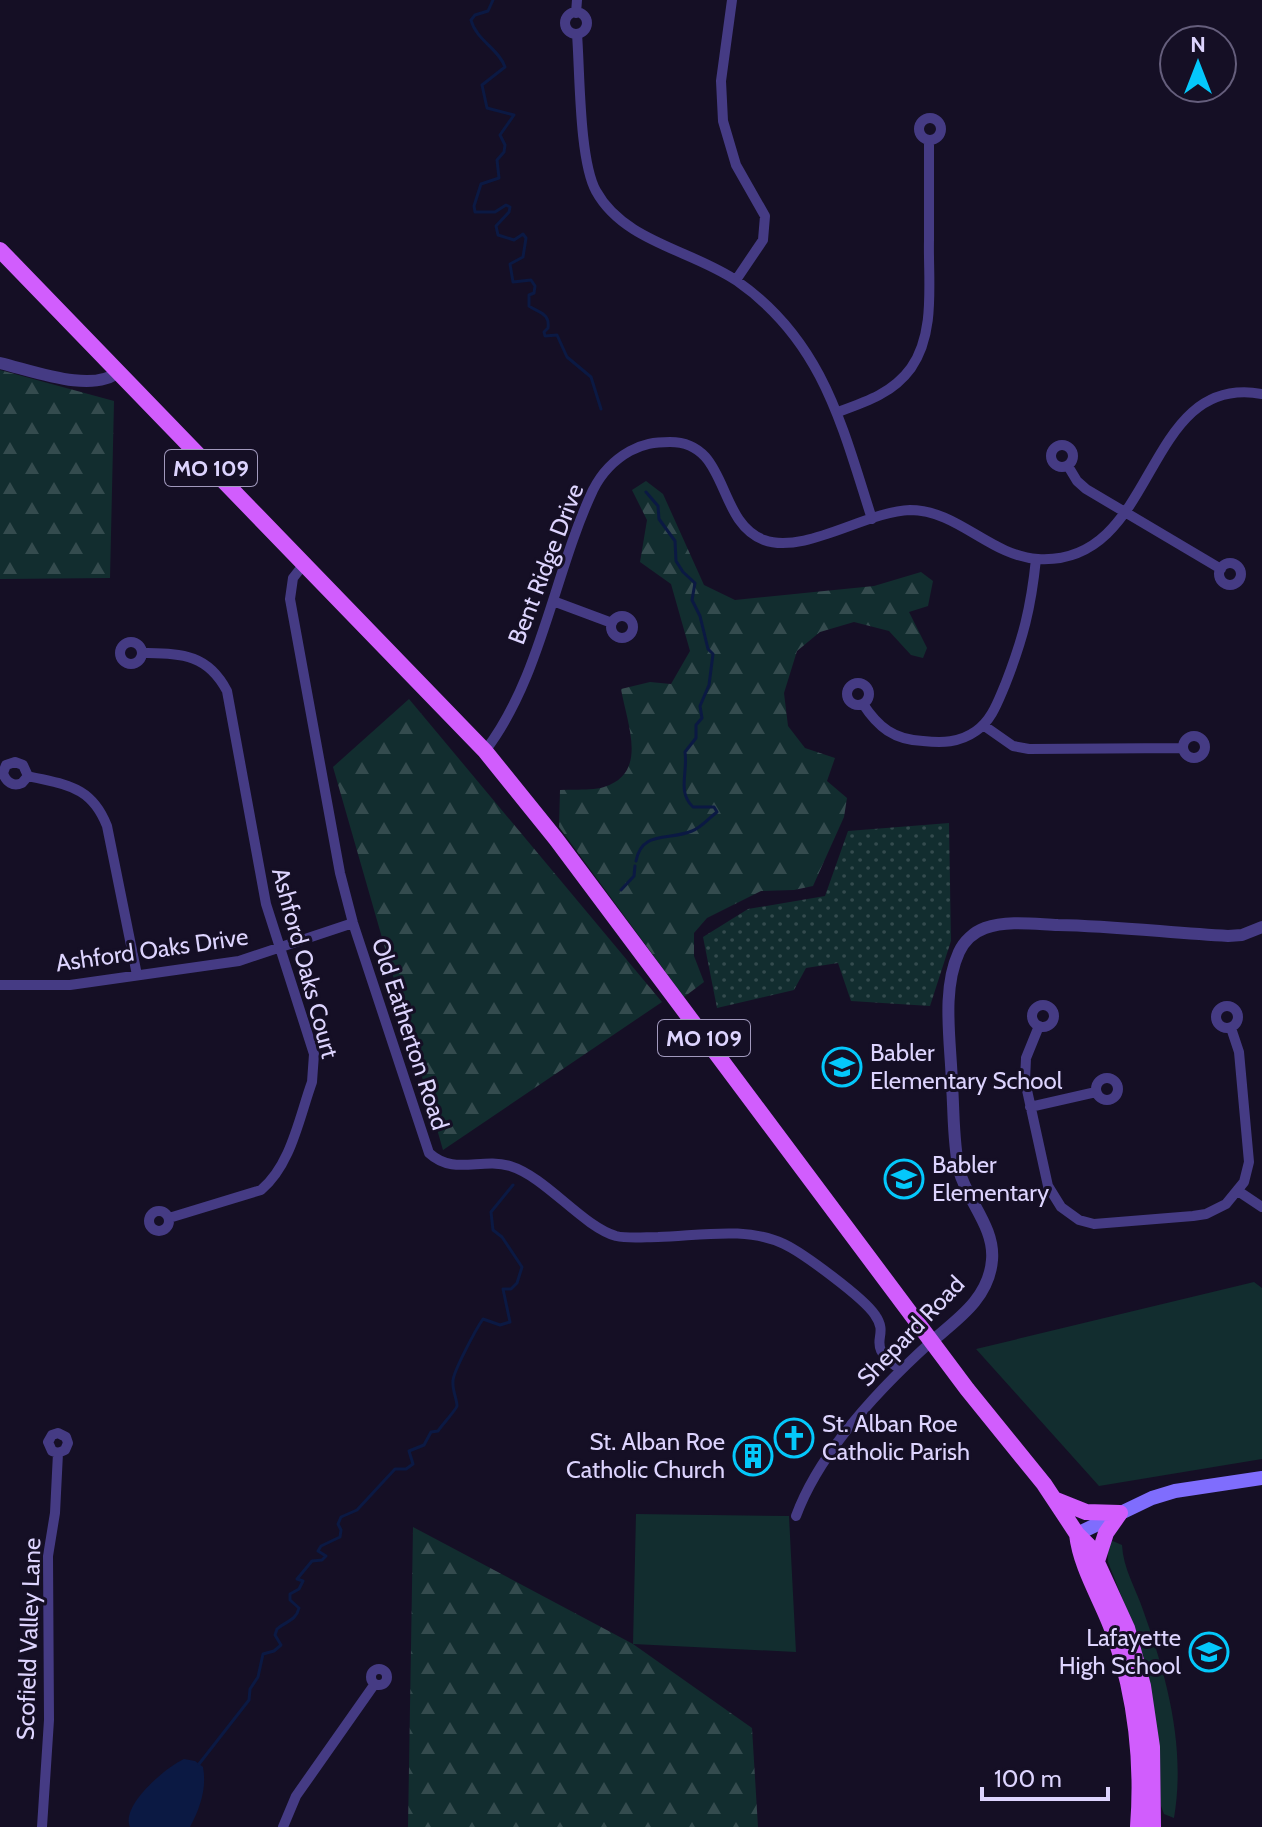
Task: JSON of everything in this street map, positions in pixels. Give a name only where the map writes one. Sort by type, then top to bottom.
[{"type":"main road","name":"MO 109","points":[[0,250],[485,751],[565,851],[1055,1500],[1077,1534],[1090,1547],[1127,1628],[1143,1686],[1152,1747],[1153,1827]]},
{"type":"main road","points":[[1077,1534],[1152,1498],[1175,1491],[1262,1478]]},
{"type":"main road","points":[[1055,1500],[1086,1512],[1120,1513]]},
{"type":"main road","points":[[1097,1561],[1106,1533],[1120,1513]]},
{"type":"main road","name":"MO 109","points":[[1077,1534],[1079,1554],[1105,1609],[1127,1682],[1138,1758],[1138,1827]]},
{"type":"street","points":[[577,0],[576,13],[568,17],[566,24],[571,32],[577,34],[587,163],[593,187],[602,201],[626,224],[736,280],[786,325],[824,379],[838,412],[872,519]]},
{"type":"street","points":[[732,0],[721,81],[723,121],[736,165],[765,216],[763,240],[736,280]]},
{"type":"street","points":[[838,412],[872,400],[888,390],[910,368],[924,341],[928,311],[929,141]]},
{"type":"street","points":[[0,363],[87,381],[110,379],[118,372]]},
{"type":"street","name":"Bent Ridge Drive","points":[[485,751],[510,713],[593,490],[616,460],[646,443],[676,442],[702,454],[720,478],[738,522],[763,540],[787,543],[906,510],[929,511],[1018,555],[1036,559],[1060,558],[1080,553],[1110,533],[1126,513],[1180,422],[1196,408],[1222,394],[1262,394]]},
{"type":"street","points":[[1068,466],[1077,481],[1221,569]]},
{"type":"street","points":[[863,704],[873,720],[883,728],[910,741],[952,742],[983,725],[994,711],[1023,641],[1032,602],[1036,559]]},
{"type":"street","name":"Old Eatherton Road","points":[[304,564],[293,578],[290,599],[340,873],[353,923],[425,1146],[436,1159],[453,1166],[497,1164],[519,1170],[614,1235],[635,1238],[744,1234],[784,1244],[832,1277],[875,1314],[880,1325],[879,1349],[885,1359],[901,1370]]},
{"type":"street","points":[[553,601],[612,623]]},
{"type":"street","name":"Ashford Oaks Court","points":[[143,653],[178,654],[198,660],[216,673],[227,691],[263,891],[314,1054],[312,1082],[282,1165],[271,1181],[261,1190],[169,1218]]},
{"type":"street","points":[[983,725],[1013,746],[1029,749],[1183,748]]},
{"type":"street","points":[[28,776],[80,790],[102,812],[137,975]]},
{"type":"street","name":"Ashford Oaks Drive","points":[[0,985],[70,985],[239,961],[353,923]]},
{"type":"street","name":"Shepard Road","points":[[796,1516],[811,1479],[820,1466],[901,1370],[977,1300],[985,1288],[992,1247],[962,1179],[955,1147],[950,995],[956,960],[965,943],[983,929],[1013,923],[1134,927],[1228,936],[1242,935],[1262,927]]},
{"type":"street","points":[[1039,1026],[1025,1068],[1030,1107],[1050,1193],[1061,1207],[1079,1220],[1102,1225],[1206,1214],[1226,1204],[1238,1191],[1247,1172],[1248,1153],[1239,1052],[1231,1028]]},
{"type":"street","points":[[1030,1107],[1096,1092]]},
{"type":"street","points":[[1238,1191],[1262,1207]]},
{"type":"street","name":"Scofield Valley Lane","points":[[42,1827],[49,1720],[48,1556],[55,1513],[58,1453]]},
{"type":"street","points":[[283,1827],[296,1796],[374,1685]]},
{"type":"green space","points":[[0,370],[114,401],[110,578],[0,579]]},
{"type":"green space","points":[[646,481],[663,494],[704,585],[735,600],[874,586],[921,572],[933,581],[928,606],[909,612],[927,648],[923,658],[911,655],[889,631],[854,622],[820,632],[797,651],[784,693],[788,726],[805,748],[835,758],[827,781],[847,798],[844,817],[813,886],[761,891],[707,918],[694,933],[694,956],[704,982],[684,997],[559,827],[560,790],[604,787],[618,780],[626,771],[632,746],[621,689],[650,682],[671,684],[690,651],[671,584],[640,562],[647,520],[632,490]]},
{"type":"green space","points":[[409,699],[662,1002],[443,1150],[333,767]]},
{"type":"green space","points":[[949,823],[951,941],[930,1006],[851,1001],[838,963],[806,968],[794,990],[717,1008],[703,937],[748,909],[825,896],[848,831]]},
{"type":"green space","points":[[1254,1282],[1262,1288],[1262,1459],[1099,1486],[976,1349]]},
{"type":"green space","points":[[636,1514],[789,1516],[796,1652],[633,1644]]},
{"type":"green space","points":[[413,1527],[633,1644],[752,1728],[758,1827],[408,1827]]},
{"type":"green space","points":[[1108,1539],[1122,1545],[1127,1570],[1152,1635],[1167,1687],[1178,1765],[1174,1818],[1164,1814],[1161,1806],[1126,1608],[1108,1562]]},
{"type":"water","points":[[184,1759],[195,1761],[203,1767],[204,1775],[202,1798],[190,1827],[130,1827],[129,1818],[138,1798],[156,1778]]},
{"type":"waterway","points":[[493,0],[488,11],[475,15],[471,20],[505,67],[482,85],[487,108],[514,115],[500,135],[505,145],[504,152],[497,160],[499,178],[481,184],[475,212],[495,212],[506,205],[510,207],[496,226],[498,235],[514,240],[523,234],[526,238],[523,257],[510,264],[513,282],[531,280],[535,286],[534,293],[529,295],[529,306],[547,319],[545,336],[557,335],[567,357],[591,377],[601,409]]},
{"type":"waterway","points":[[636,861],[639,851],[650,841],[692,831],[717,812],[714,807],[693,807],[684,789],[685,752],[696,738],[696,725],[702,718],[700,706],[709,685],[713,654],[708,649],[700,616],[692,600],[695,583],[676,561],[675,541],[659,519],[658,506],[646,492]]},
{"type":"waterway","points":[[621,890],[634,876],[635,866]]},
{"type":"waterway","points":[[199,1764],[249,1700],[263,1654],[281,1645],[275,1635],[277,1629],[293,1618],[299,1608],[290,1600],[290,1594],[299,1589],[303,1581],[297,1579],[312,1561],[322,1560],[326,1556],[318,1551],[321,1546],[340,1537],[338,1524],[341,1517],[357,1510],[395,1469],[406,1469],[413,1464],[409,1451],[424,1445],[431,1432],[438,1431],[454,1411],[457,1406],[454,1376],[483,1319],[500,1325],[510,1322],[503,1289],[511,1289],[517,1283],[522,1267],[502,1237],[493,1230],[491,1212],[513,1185]]},
{"type":"place","name":"Babler Elementary School","points":[[842,1067]]},
{"type":"place","name":"Babler Elementary","points":[[904,1179]]},
{"type":"place","name":"St. Alban Roe Catholic Parish","points":[[794,1438]]},
{"type":"place","name":"St. Alban Roe Catholic Church","points":[[753,1456]]},
{"type":"place","name":"Lafayette High School","points":[[1209,1652]]}]
